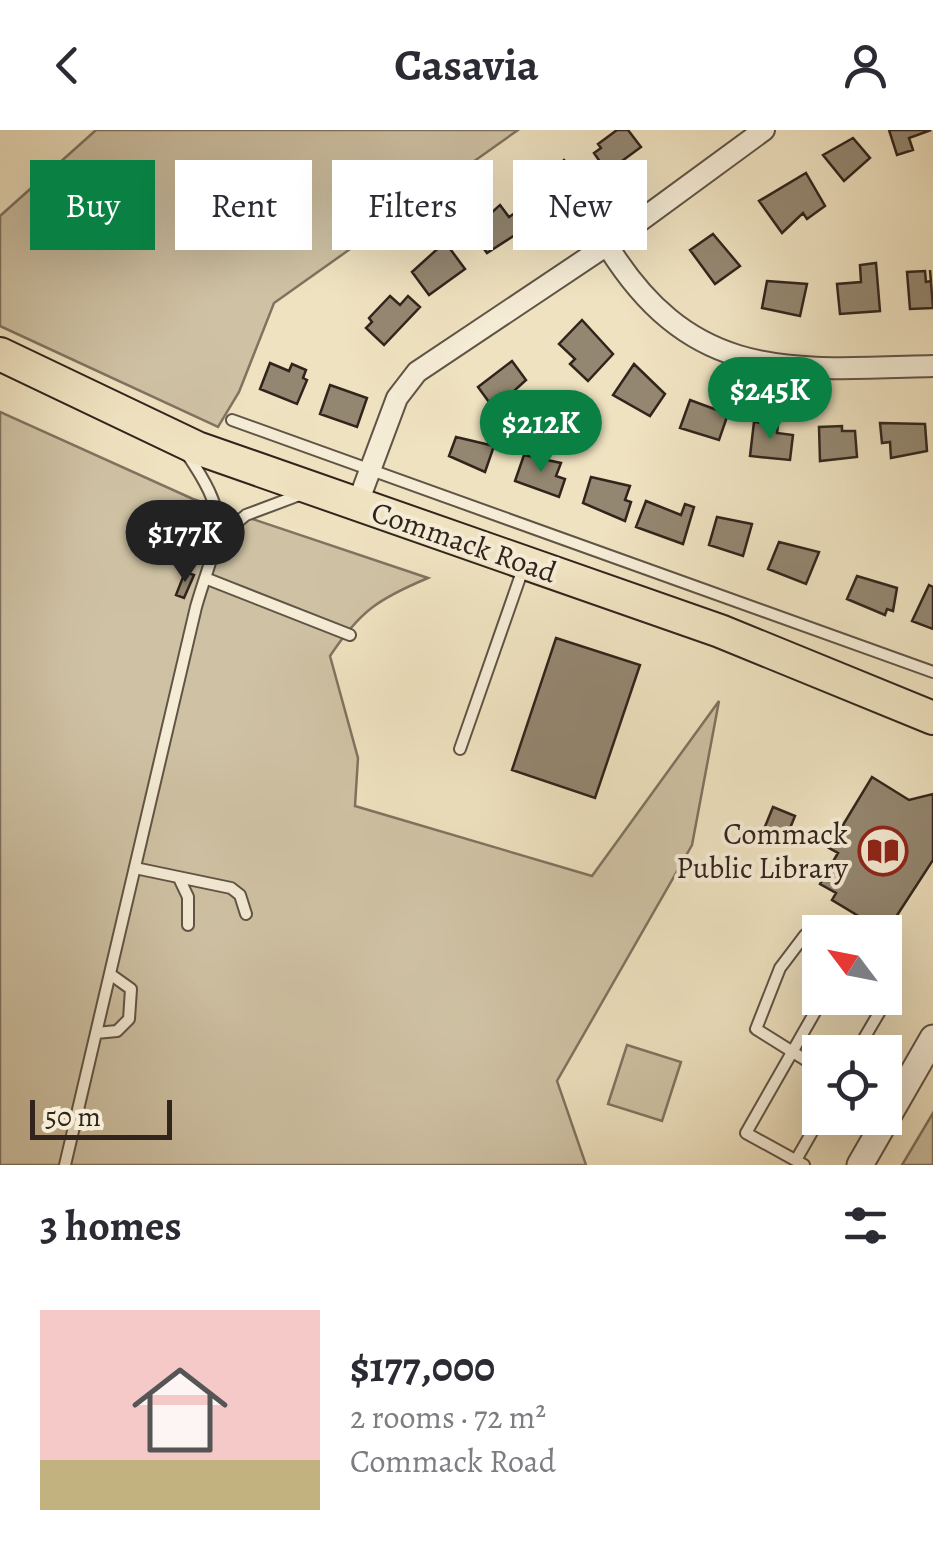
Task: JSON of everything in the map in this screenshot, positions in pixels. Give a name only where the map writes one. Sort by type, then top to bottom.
[{"type":"main road","name":"Commack Road","points":[[0,354],[176,438],[720,631],[933,718]]},
{"type":"street","points":[[647,216],[764,130]]},
{"type":"street","points":[[357,505],[397,398],[417,372],[600,250]]},
{"type":"street","points":[[610,250],[627,277],[664,315],[689,335],[731,354],[793,370],[933,366]]},
{"type":"street","points":[[902,1086],[933,1038]]},
{"type":"street","points":[[860,1165],[875,1135]]},
{"type":"lane","points":[[232,420],[933,672]]},
{"type":"lane","points":[[176,438],[215,500],[220,537]]},
{"type":"lane","points":[[65,1165],[204,578],[220,537],[246,515],[313,489]]},
{"type":"lane","points":[[460,749],[525,564]]},
{"type":"lane","points":[[204,578],[350,635]]},
{"type":"lane","points":[[135,868],[231,888],[244,903],[246,914]]},
{"type":"lane","points":[[179,878],[188,897],[188,925]]},
{"type":"lane","points":[[802,939],[780,968],[756,1029],[802,1060]]},
{"type":"lane","points":[[96,1032],[117,1031],[129,1019],[131,989],[110,974]]},
{"type":"lane","points":[[812,1015],[746,1133],[800,1163],[812,1135]]},
{"type":"shaded area","points":[[96,130],[518,130],[476,160],[332,160],[332,250],[349,250],[274,303],[239,392],[218,427],[0,326],[0,216],[30,189],[30,250],[155,250],[155,160],[63,160]]},
{"type":"shaded area","points":[[0,412],[193,499],[428,578],[372,608],[330,656],[358,758],[355,806],[592,876],[719,701],[692,845],[557,1081],[586,1165],[0,1165]]},
{"type":"shaded area","points":[[627,1045],[681,1062],[662,1121],[608,1104]]},
{"type":"shaded area","points":[[933,1113],[933,1165],[902,1165]]},
{"type":"building","points":[[617,130],[628,130],[641,147],[623,160],[599,160],[594,153],[601,148],[598,144]]},
{"type":"building","points":[[889,130],[931,130],[909,138],[913,150],[897,155]]},
{"type":"building","points":[[853,138],[870,158],[844,181],[823,155]]},
{"type":"building","points":[[806,173],[825,206],[807,219],[803,213],[782,233],[759,201]]},
{"type":"building","points":[[500,205],[509,217],[513,214],[513,236],[493,249],[493,211]]},
{"type":"building","points":[[713,234],[740,266],[715,284],[690,250]]},
{"type":"building","points":[[436,250],[451,250],[465,269],[429,295],[412,272]]},
{"type":"building","points":[[876,263],[880,311],[840,314],[837,284],[861,282],[860,265]]},
{"type":"building","points":[[925,271],[926,282],[931,281],[933,308],[910,309],[907,272]]},
{"type":"building","points":[[767,281],[807,284],[800,316],[762,308]]},
{"type":"building","points":[[390,296],[400,305],[408,296],[420,307],[384,345],[366,328],[372,322],[369,318]]},
{"type":"building","points":[[582,320],[613,354],[588,381],[570,364],[575,359],[559,344]]},
{"type":"building","points":[[512,361],[526,380],[494,409],[478,387]]},
{"type":"building","points":[[270,363],[289,371],[292,364],[306,370],[303,378],[307,380],[297,404],[260,389]]},
{"type":"building","points":[[634,364],[665,394],[650,416],[613,395]]},
{"type":"building","points":[[330,385],[367,398],[357,427],[320,414]]},
{"type":"building","points":[[690,400],[728,414],[719,440],[680,428]]},
{"type":"building","points":[[754,422],[778,425],[777,433],[793,435],[790,460],[750,456]]},
{"type":"building","points":[[880,423],[925,424],[927,451],[891,458],[890,442],[882,443]]},
{"type":"building","points":[[842,426],[842,431],[855,431],[857,457],[820,461],[819,427]]},
{"type":"building","points":[[456,437],[494,446],[485,472],[449,456]]},
{"type":"building","points":[[524,455],[561,463],[556,476],[565,479],[559,497],[515,481]]},
{"type":"building","points":[[591,477],[630,486],[625,500],[631,502],[625,521],[583,503]]},
{"type":"building","points":[[646,501],[681,515],[685,504],[694,507],[683,544],[636,527]]},
{"type":"building","points":[[717,517],[752,524],[743,556],[709,545]]},
{"type":"building","points":[[779,542],[819,552],[806,584],[768,569]]},
{"type":"building","points":[[185,572],[194,575],[184,598],[176,595]]},
{"type":"building","points":[[857,576],[897,588],[893,611],[887,609],[885,615],[847,599]]},
{"type":"building","points":[[929,585],[933,587],[933,629],[912,621]]},
{"type":"building","points":[[556,638],[640,665],[595,798],[512,770]]},
{"type":"building","name":"Commack Public Library","points":[[872,777],[909,800],[933,794],[933,860],[897,915],[857,915],[832,900],[836,893],[820,884],[838,853],[829,848]]},
{"type":"building","points":[[773,807],[795,816],[786,838],[764,829]]},
{"type":"place","name":"Commack Public Library","points":[[883,851]]}]
